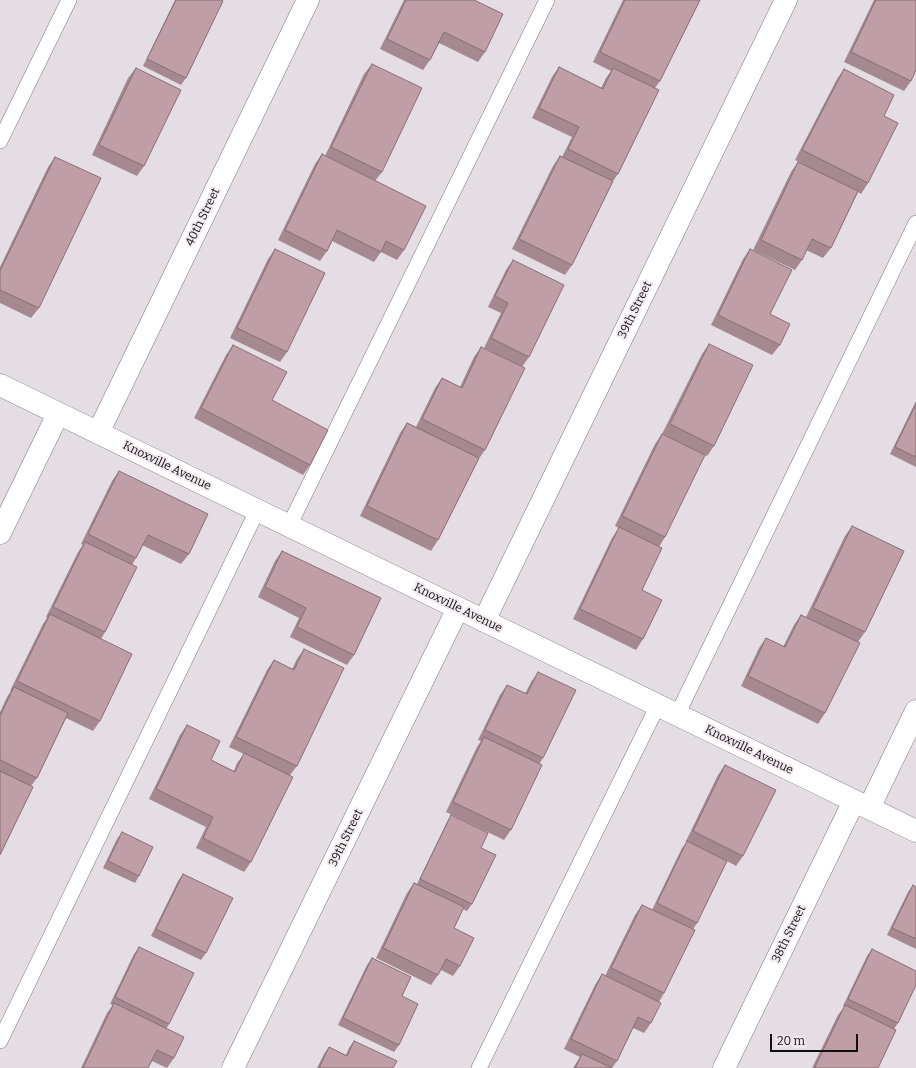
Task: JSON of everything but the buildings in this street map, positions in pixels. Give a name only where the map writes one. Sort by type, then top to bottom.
[{"type":"street","name":"40th Street","points":[[98,433],[308,0]]},
{"type":"street","name":"39th Street","points":[[484,621],[786,0]]},
{"type":"street","name":"Knoxville Avenue","points":[[0,385],[916,831]]},
{"type":"street","points":[[0,532],[58,414]]},
{"type":"street","name":"39th Street","points":[[233,1068],[458,608]]},
{"type":"street","name":"38th Street","points":[[724,1068],[861,804],[916,711]]},
{"type":"lane","points":[[0,141],[69,0]]},
{"type":"lane","points":[[289,526],[547,0]]},
{"type":"lane","points":[[677,715],[916,223]]},
{"type":"lane","points":[[0,1041],[257,510]]},
{"type":"lane","points":[[480,1068],[658,705]]}]
